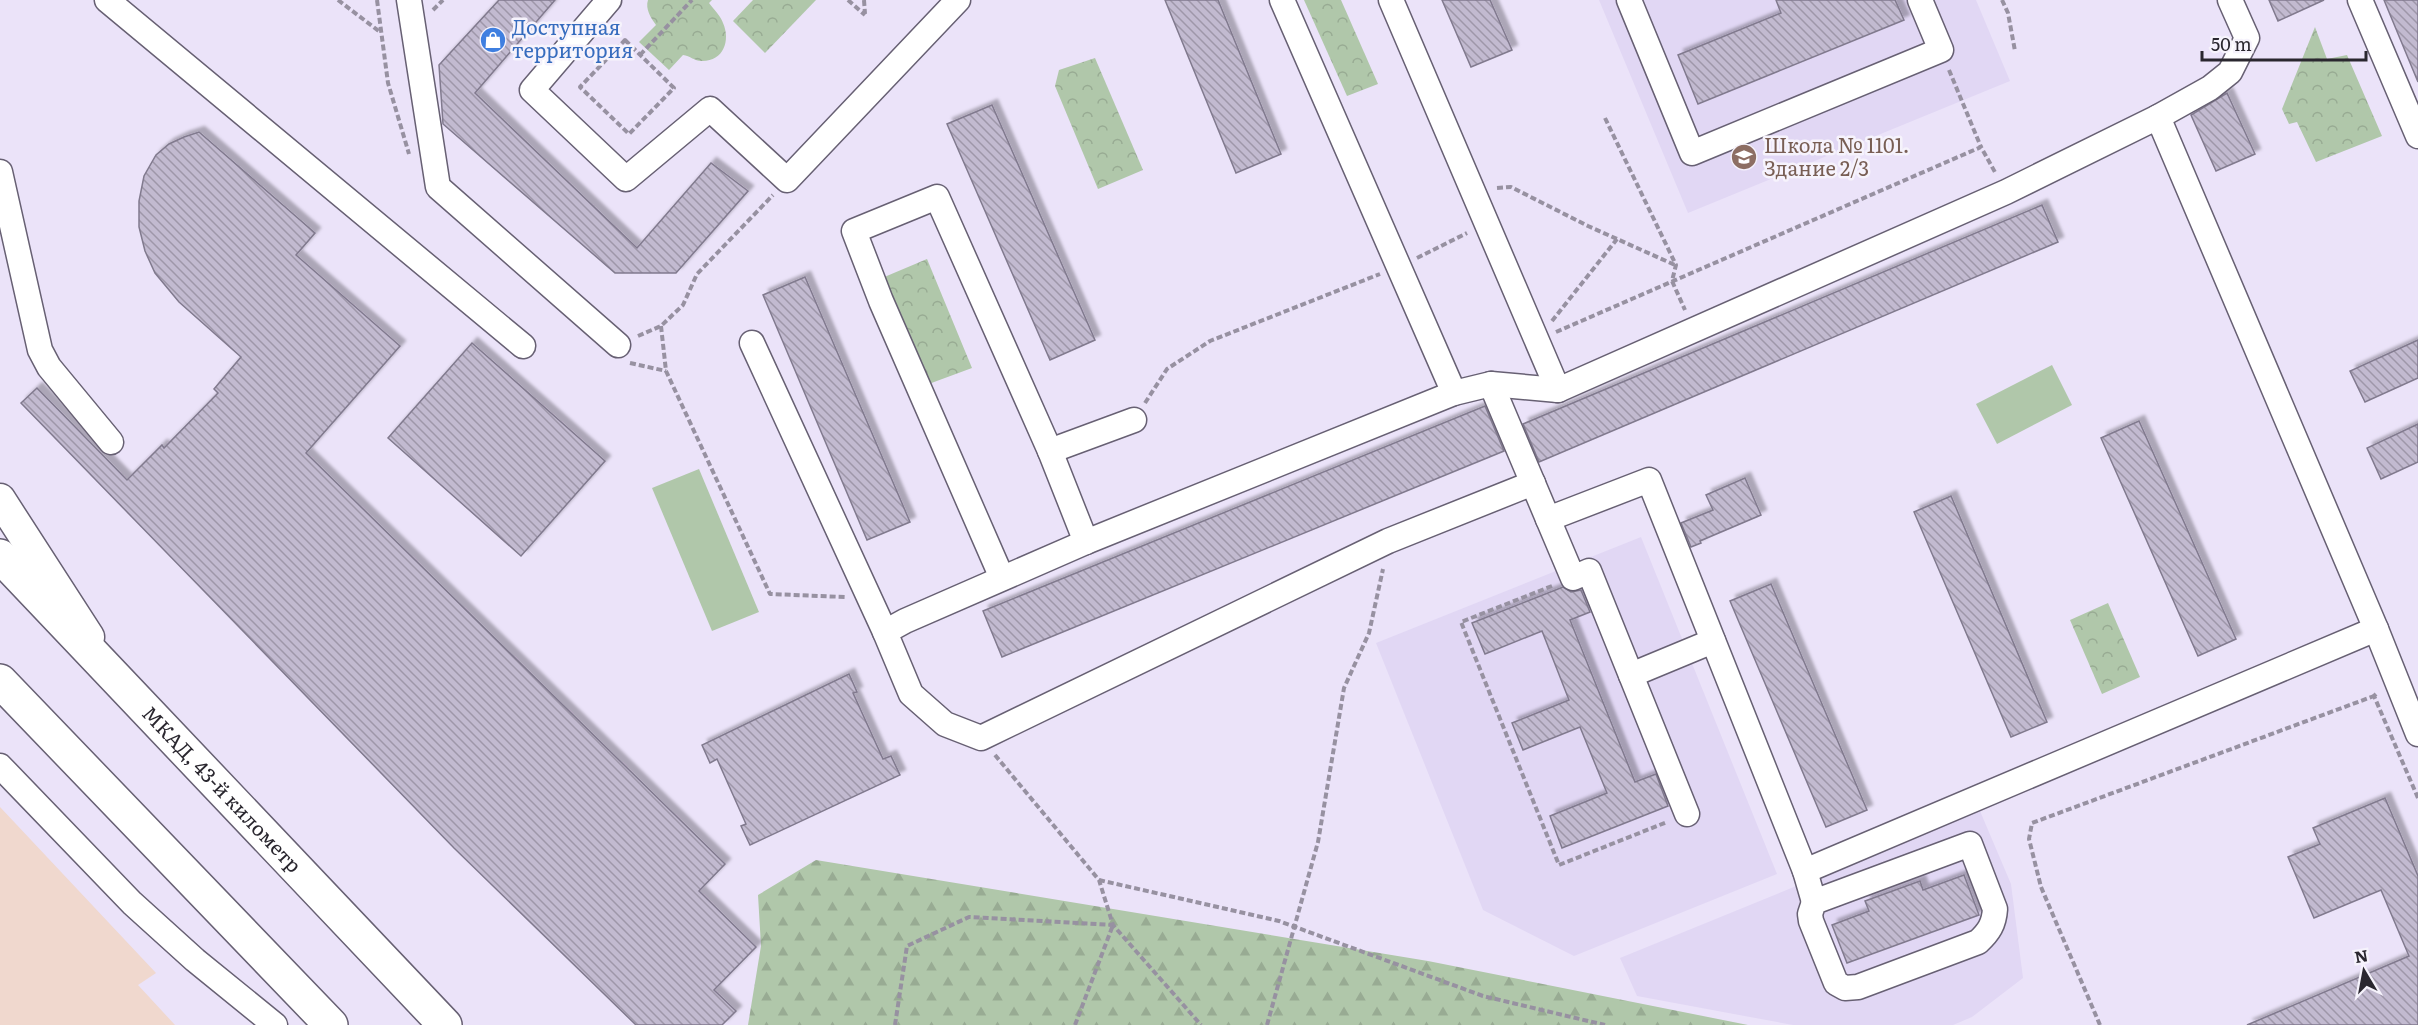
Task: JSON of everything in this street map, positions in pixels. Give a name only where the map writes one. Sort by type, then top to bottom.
[{"type":"highway","name":"МКАД, 43-й километр","points":[[0,556],[445,1025]]},
{"type":"highway","points":[[0,681],[331,1025]]},
{"type":"main road","points":[[0,500],[117,680]]},
{"type":"street","points":[[106,0],[523,346]]},
{"type":"street","points":[[409,0],[438,187],[618,345]]},
{"type":"street","points":[[609,0],[532,90],[626,180],[710,109],[787,180],[958,0]]},
{"type":"street","points":[[1282,0],[1454,393]]},
{"type":"street","points":[[1391,0],[1558,390]]},
{"type":"street","points":[[1629,0],[1692,153],[1941,50],[1920,0]]},
{"type":"street","points":[[885,632],[905,621],[1086,542],[1454,393],[1491,384],[1558,390],[2006,192],[2158,117],[2210,88],[2230,72],[2247,38],[2230,0]]},
{"type":"street","points":[[2360,0],[2418,136]]},
{"type":"street","points":[[2158,117],[2376,629],[2410,690],[2418,734]]},
{"type":"street","points":[[0,172],[40,350],[49,367],[111,442]]},
{"type":"street","points":[[1002,578],[881,302],[854,231],[937,197],[1050,451],[1086,542]]},
{"type":"street","points":[[753,343],[911,694],[945,724],[981,738],[1388,542],[1533,483]]},
{"type":"street","points":[[1491,384],[1573,578],[1589,571],[1687,814]]},
{"type":"street","points":[[1050,451],[1134,420]]},
{"type":"street","points":[[1548,519],[1649,480],[1804,871],[1814,902],[1810,914],[1811,921],[1836,983],[1845,988],[1858,987],[1978,942],[1988,933],[1994,921],[1995,909],[1970,844],[1965,803]]},
{"type":"street","points":[[1804,871],[2376,629]]},
{"type":"street","points":[[1631,675],[1713,641]]},
{"type":"street","points":[[0,766],[132,903],[195,960],[275,1025]]},
{"type":"street","points":[[1814,902],[1970,844]]},
{"type":"path","points":[[338,0],[381,32]]},
{"type":"path","points":[[640,55],[692,0]]},
{"type":"path","points":[[848,0],[865,15],[864,0]]},
{"type":"path","points":[[2002,0],[2008,13],[2015,51]]},
{"type":"path","points":[[625,40],[640,55],[674,87],[629,134],[580,87],[625,40]]},
{"type":"path","points":[[1941,50],[1981,147],[2006,192]]},
{"type":"path","points":[[1605,118],[1676,265],[1672,281],[1694,330]]},
{"type":"path","points":[[1536,340],[1981,147]]},
{"type":"path","points":[[618,345],[660,326],[683,305],[697,274],[787,180]]},
{"type":"path","points":[[1473,191],[1511,187],[1676,265]]},
{"type":"path","points":[[1134,420],[1167,369],[1210,341],[1399,267],[1486,223]]},
{"type":"path","points":[[1536,340],[1617,239]]},
{"type":"path","points":[[660,326],[666,371],[771,594],[870,599]]},
{"type":"path","points":[[1267,1025],[1318,842],[1344,688],[1369,633],[1388,542]]},
{"type":"path","points":[[1573,578],[1461,622],[1559,865],[1687,814]]},
{"type":"path","points":[[2100,1025],[2041,887],[2029,839],[2032,824],[2374,696]]},
{"type":"path","points":[[981,738],[1099,880],[1113,925],[1201,1025]]},
{"type":"path","points":[[1099,880],[1279,921],[1483,996],[1605,1025]]},
{"type":"path","points":[[895,1025],[908,946],[969,917],[1113,925]]},
{"type":"path","points":[[1075,1025],[1113,925]]},
{"type":"shaded area","name":"Школа № 1101. Здание 2/3","points":[[1599,0],[1976,0],[2010,81],[1688,213]]},
{"type":"shaded area","points":[[1641,537],[1777,874],[1574,956],[1483,910],[1376,643]]},
{"type":"shaded area","points":[[0,807],[156,973],[138,985],[175,1025],[0,1025]]},
{"type":"shaded area","points":[[1980,811],[2011,884],[2023,978],[1972,1017],[1953,1025],[1793,1025],[1637,996],[1620,958]]},
{"type":"green space","points":[[648,0],[712,0],[709,3],[721,18],[725,30],[725,43],[720,54],[715,58],[701,61],[683,55],[669,70],[639,42],[656,25],[648,10]]},
{"type":"green space","points":[[753,0],[816,0],[765,53],[733,21]]},
{"type":"green space","points":[[1304,0],[1341,0],[1378,84],[1347,96]]},
{"type":"green space","points":[[2315,27],[2327,59],[2347,55],[2382,136],[2316,162],[2297,122],[2289,124],[2282,109]]},
{"type":"green space","points":[[1095,58],[1143,170],[1098,189],[1055,86],[1059,70]]},
{"type":"green space","points":[[927,259],[972,368],[926,385],[882,278]]},
{"type":"green space","points":[[2052,365],[2072,405],[1997,444],[1976,404]]},
{"type":"green space","points":[[699,469],[759,612],[712,631],[652,488]]},
{"type":"green space","points":[[2108,603],[2140,677],[2102,694],[2070,620]]},
{"type":"green space","points":[[816,860],[1428,961],[1748,1025],[748,1025],[761,946],[758,895]]},
{"type":"building","points":[[499,0],[555,0],[475,93],[637,248],[711,163],[748,191],[676,273],[615,273],[443,124],[439,65]]},
{"type":"building","points":[[1165,0],[1218,0],[1281,154],[1236,173]]},
{"type":"building","points":[[1442,0],[1490,0],[1512,50],[1471,67]]},
{"type":"building","points":[[1776,0],[1895,0],[1904,20],[1698,104],[1678,55],[1781,13]]},
{"type":"building","points":[[2269,0],[2324,0],[2278,21]]},
{"type":"building","points":[[2384,0],[2418,0],[2418,82]]},
{"type":"building","points":[[2227,93],[2255,154],[2216,171],[2191,115]]},
{"type":"building","points":[[992,105],[1095,340],[1050,360],[947,124]]},
{"type":"building","points":[[199,132],[315,233],[296,255],[400,346],[306,453],[725,864],[699,891],[756,947],[714,990],[736,1011],[722,1025],[636,1025],[454,848],[21,403],[37,388],[127,480],[162,445],[164,448],[218,393],[214,389],[241,357],[179,302],[155,273],[145,251],[139,227],[139,201],[144,176],[156,155],[169,144]]},
{"type":"building","points":[[2042,205],[2058,242],[1539,462],[1523,424]]},
{"type":"building","points":[[805,277],[910,522],[867,540],[763,295]]},
{"type":"building","points":[[2418,340],[2418,378],[2365,402],[2350,371]]},
{"type":"building","points":[[472,343],[605,461],[521,556],[388,438]]},
{"type":"building","points":[[1485,406],[1504,451],[1002,657],[983,611]]},
{"type":"building","points":[[2139,421],[2236,639],[2198,656],[2101,438]]},
{"type":"building","points":[[2418,424],[2418,462],[2381,479],[2367,448]]},
{"type":"building","points":[[1745,478],[1761,515],[1691,547],[1681,523],[1713,510],[1706,495]]},
{"type":"building","points":[[1951,496],[2047,722],[2011,737],[1914,512]]},
{"type":"building","points":[[1771,584],[1867,810],[1826,827],[1730,601]]},
{"type":"building","points":[[1563,587],[1571,592],[1581,590],[1590,612],[1570,620],[1635,782],[1656,774],[1668,806],[1562,848],[1550,816],[1607,793],[1580,727],[1523,750],[1512,723],[1569,700],[1542,631],[1485,654],[1472,623]]},
{"type":"building","points":[[849,674],[857,692],[853,693],[883,759],[891,756],[900,775],[750,845],[741,826],[746,824],[717,759],[710,763],[702,745]]},
{"type":"building","points":[[2385,798],[2418,876],[2418,1025],[2247,1025],[2409,956],[2381,890],[2314,918],[2288,857],[2320,844],[2313,828]]},
{"type":"building","points":[[1964,875],[1979,915],[1847,963],[1832,925],[1869,911],[1865,901],[1920,881],[1923,890]]},
{"type":"place","name":"Доступная территория","points":[[493,40]]},
{"type":"place","name":"Школа № 1101. Здание 2/3","points":[[1744,157]]}]
